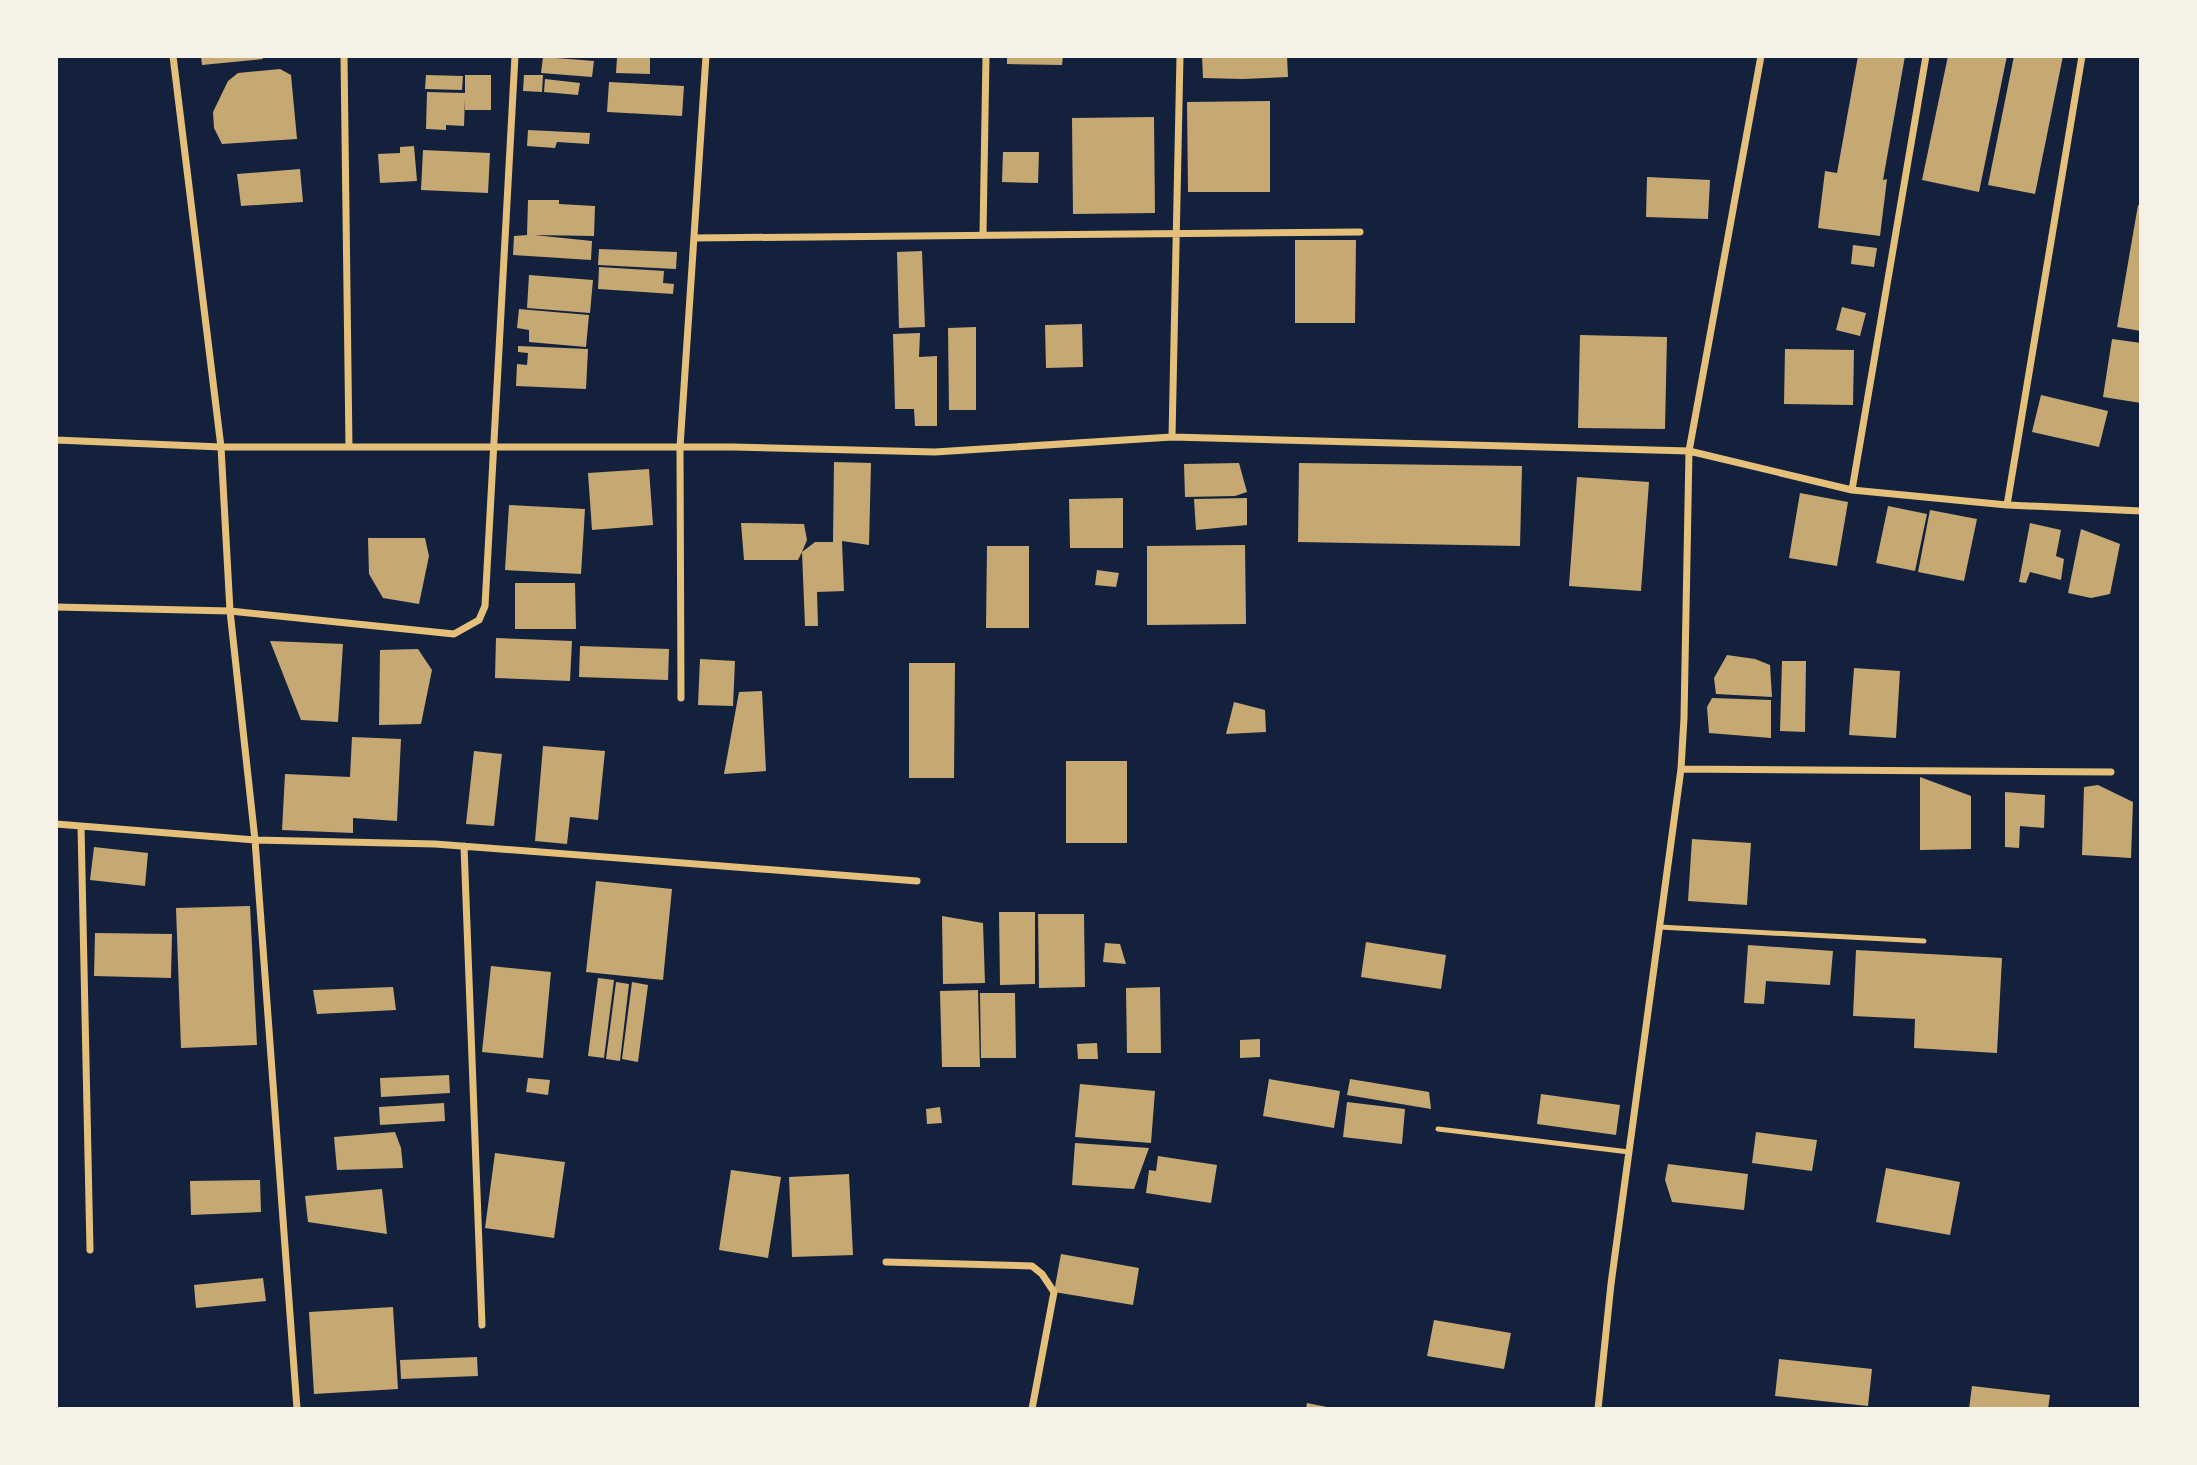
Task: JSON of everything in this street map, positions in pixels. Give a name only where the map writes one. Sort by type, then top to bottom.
[{"type":"street","points":[[173,56],[221,447],[230,611],[255,840],[297,1409]]},
{"type":"street","points":[[344,56],[349,447]]},
{"type":"street","points":[[56,607],[230,611],[454,634],[479,620],[485,606],[515,56]]},
{"type":"street","points":[[681,698],[680,447],[706,56]]},
{"type":"street","points":[[983,234],[986,56]]},
{"type":"street","points":[[1172,438],[1180,56]]},
{"type":"street","points":[[1598,1409],[1611,1284],[1681,769],[1685,718],[1689,451],[1761,56]]},
{"type":"street","points":[[1852,490],[1926,56]]},
{"type":"street","points":[[2007,505],[2082,56]]},
{"type":"street","points":[[694,238],[1360,232]]},
{"type":"street","points":[[56,440],[221,447],[680,447],[934,452],[1172,438],[1689,451],[1852,490],[2007,505],[2141,510]]},
{"type":"street","points":[[1681,769],[2111,772]]},
{"type":"street","points":[[56,824],[255,840],[464,846],[917,881]]},
{"type":"street","points":[[81,826],[90,1251]]},
{"type":"street","points":[[464,846],[482,1325]]},
{"type":"street","points":[[886,1262],[1032,1266],[1042,1274],[1054,1292],[1032,1409]]},
{"type":"lane","points":[[1659,927],[1924,941]]},
{"type":"lane","points":[[1438,1129],[1629,1152]]},
{"type":"building","points":[[201,56],[262,56],[263,59],[202,65]]},
{"type":"building","points":[[1007,56],[1063,56],[1062,65],[1007,64]]},
{"type":"building","points":[[1202,56],[1287,56],[1288,77],[1203,78]]},
{"type":"building","points":[[1858,56],[1905,56],[1883,180],[1887,179],[1880,236],[1818,228],[1825,171],[1837,173]]},
{"type":"building","points":[[1948,56],[2007,56],[1979,192],[1922,180]]},
{"type":"building","points":[[2014,56],[2063,56],[2035,194],[1988,185]]},
{"type":"building","points":[[543,57],[594,61],[592,77],[541,73]]},
{"type":"building","points":[[617,58],[650,58],[650,74],[616,73]]},
{"type":"building","points":[[280,69],[291,75],[297,139],[222,144],[214,128],[213,112],[228,81],[238,73]]},
{"type":"building","points":[[426,75],[463,76],[462,90],[425,89]]},
{"type":"building","points":[[465,75],[491,75],[491,110],[465,110],[465,99],[464,126],[446,125],[446,130],[426,129],[427,92],[465,93]]},
{"type":"building","points":[[524,75],[543,75],[542,92],[523,91]]},
{"type":"building","points":[[545,79],[580,83],[578,95],[544,92]]},
{"type":"building","points":[[609,82],[684,86],[682,116],[607,112]]},
{"type":"building","points":[[1270,101],[1270,192],[1188,192],[1187,102]]},
{"type":"building","points":[[1154,117],[1155,213],[1073,214],[1072,118]]},
{"type":"building","points":[[528,130],[590,133],[589,144],[557,142],[555,148],[527,146]]},
{"type":"building","points":[[414,146],[417,181],[380,183],[378,154],[400,153],[400,147]]},
{"type":"building","points":[[423,150],[490,153],[488,193],[421,190]]},
{"type":"building","points":[[1003,152],[1039,152],[1038,183],[1002,182]]},
{"type":"building","points":[[300,169],[303,202],[241,206],[237,174]]},
{"type":"building","points":[[1647,177],[1710,180],[1708,219],[1646,217]]},
{"type":"building","points":[[528,200],[559,200],[559,204],[595,206],[594,236],[534,235],[592,241],[591,260],[513,255],[514,236],[527,235]]},
{"type":"building","points":[[2138,205],[2141,206],[2141,331],[2117,327]]},
{"type":"building","points":[[1295,240],[1356,240],[1355,323],[1295,323]]},
{"type":"building","points":[[1853,245],[1877,248],[1874,267],[1851,264]]},
{"type":"building","points":[[599,249],[677,252],[676,269],[598,265]]},
{"type":"building","points":[[922,251],[925,327],[899,328],[897,252]]},
{"type":"building","points":[[599,267],[664,271],[663,283],[674,284],[673,294],[598,289]]},
{"type":"building","points":[[529,275],[593,280],[590,313],[527,308]]},
{"type":"building","points":[[1842,307],[1866,313],[1860,336],[1836,330]]},
{"type":"building","points":[[519,309],[589,315],[586,347],[529,342],[529,330],[517,328]]},
{"type":"building","points":[[1082,324],[1083,367],[1046,368],[1045,325]]},
{"type":"building","points":[[976,327],[976,410],[949,410],[948,328]]},
{"type":"building","points":[[920,333],[919,357],[937,356],[937,426],[915,426],[914,409],[895,409],[893,334]]},
{"type":"building","points":[[1580,335],[1667,337],[1665,429],[1578,428]]},
{"type":"building","points":[[2112,339],[2141,343],[2141,403],[2103,397]]},
{"type":"building","points":[[518,346],[588,349],[586,389],[516,386],[517,364],[527,365],[528,353],[518,352]]},
{"type":"building","points":[[1785,349],[1854,350],[1853,405],[1784,404]]},
{"type":"building","points":[[2041,395],[2108,411],[2099,447],[2032,432]]},
{"type":"building","points":[[834,462],[871,463],[869,545],[842,541],[844,591],[817,592],[818,626],[805,626],[802,552],[815,542],[833,542]]},
{"type":"building","points":[[1239,463],[1247,492],[1235,496],[1185,497],[1184,464]]},
{"type":"building","points":[[1299,463],[1522,466],[1520,546],[1298,542]]},
{"type":"building","points":[[649,469],[653,525],[592,530],[588,473]]},
{"type":"building","points":[[1577,477],[1649,482],[1641,591],[1569,586]]},
{"type":"building","points":[[1800,493],[1848,502],[1837,566],[1789,558]]},
{"type":"building","points":[[1123,498],[1123,548],[1070,548],[1069,499]]},
{"type":"building","points":[[1247,498],[1247,525],[1196,530],[1194,499]]},
{"type":"building","points":[[509,505],[585,509],[581,574],[505,570]]},
{"type":"building","points":[[1888,506],[1927,514],[1915,571],[1876,563]]},
{"type":"building","points":[[1930,510],[1977,519],[1964,581],[1918,572]]},
{"type":"building","points":[[741,523],[804,524],[807,540],[798,560],[744,560]]},
{"type":"building","points":[[2030,523],[2061,530],[2056,556],[2064,559],[2061,580],[2030,572],[2026,583],[2019,582]]},
{"type":"building","points":[[2081,529],[2120,544],[2110,594],[2091,598],[2068,593]]},
{"type":"building","points":[[368,538],[425,538],[429,556],[419,604],[383,598],[369,574]]},
{"type":"building","points":[[1245,545],[1246,624],[1147,625],[1147,546]]},
{"type":"building","points":[[987,546],[1029,546],[1029,628],[986,628]]},
{"type":"building","points":[[1097,570],[1119,573],[1116,587],[1095,585]]},
{"type":"building","points":[[515,583],[575,583],[576,629],[515,629]]},
{"type":"building","points":[[496,638],[572,641],[570,681],[495,678]]},
{"type":"building","points":[[270,641],[343,644],[338,722],[301,720]]},
{"type":"building","points":[[580,646],[669,649],[668,680],[579,677]]},
{"type":"building","points":[[418,649],[432,670],[421,724],[379,725],[380,650]]},
{"type":"building","points":[[1727,655],[1755,659],[1770,665],[1772,697],[1716,694],[1714,678]]},
{"type":"building","points":[[700,659],[735,661],[733,706],[698,705]]},
{"type":"building","points":[[1782,661],[1806,661],[1805,732],[1780,731]]},
{"type":"building","points":[[909,663],[955,663],[954,778],[909,778]]},
{"type":"building","points":[[1854,668],[1900,671],[1896,738],[1849,735]]},
{"type":"building","points":[[762,691],[766,771],[724,774],[739,692]]},
{"type":"building","points":[[1712,698],[1771,700],[1771,738],[1709,733],[1707,707]]},
{"type":"building","points":[[1234,702],[1265,710],[1266,732],[1226,734]]},
{"type":"building","points":[[352,737],[401,739],[397,821],[353,818],[353,833],[282,830],[285,774],[350,777]]},
{"type":"building","points":[[543,746],[605,751],[598,820],[570,817],[567,844],[535,841]]},
{"type":"building","points":[[474,751],[502,754],[494,826],[466,824]]},
{"type":"building","points":[[1066,761],[1127,761],[1127,843],[1066,843]]},
{"type":"building","points":[[1920,777],[1971,796],[1971,849],[1920,850]]},
{"type":"building","points":[[2098,785],[2133,802],[2131,858],[2082,855],[2084,787]]},
{"type":"building","points":[[2005,792],[2045,795],[2044,828],[2020,826],[2019,848],[2005,847]]},
{"type":"building","points":[[1692,839],[1751,843],[1747,905],[1688,901]]},
{"type":"building","points":[[94,847],[148,853],[145,886],[90,880]]},
{"type":"building","points":[[596,881],[672,889],[663,980],[586,972]]},
{"type":"building","points":[[250,906],[257,1045],[181,1048],[176,908]]},
{"type":"building","points":[[999,912],[1035,912],[1035,984],[1000,985]]},
{"type":"building","points":[[1038,914],[1084,914],[1085,987],[1039,988]]},
{"type":"building","points":[[942,916],[983,923],[985,983],[943,984]]},
{"type":"building","points":[[95,933],[172,934],[171,978],[94,976]]},
{"type":"building","points":[[1366,942],[1446,955],[1441,989],[1361,977]]},
{"type":"building","points":[[1105,943],[1120,944],[1126,964],[1103,962]]},
{"type":"building","points":[[1748,945],[1833,951],[1830,985],[1766,981],[1764,1004],[1744,1003]]},
{"type":"building","points":[[1856,950],[2002,958],[1997,1053],[1914,1048],[1915,1019],[1853,1016]]},
{"type":"building","points":[[491,966],[551,972],[543,1058],[482,1052]]},
{"type":"building","points":[[598,978],[614,980],[604,1058],[588,1056]]},
{"type":"building","points":[[616,982],[629,984],[620,1061],[606,1059]]},
{"type":"building","points":[[632,982],[648,985],[638,1062],[622,1059]]},
{"type":"building","points":[[393,987],[396,1010],[317,1014],[313,990]]},
{"type":"building","points":[[1160,987],[1161,1053],[1127,1053],[1126,988]]},
{"type":"building","points":[[978,990],[980,1067],[942,1067],[940,991]]},
{"type":"building","points":[[980,993],[1015,993],[1016,1058],[981,1058]]},
{"type":"building","points":[[1260,1039],[1260,1057],[1240,1058],[1240,1040]]},
{"type":"building","points":[[1097,1043],[1098,1059],[1078,1059],[1077,1044]]},
{"type":"building","points":[[449,1075],[450,1093],[381,1097],[380,1078]]},
{"type":"building","points":[[528,1078],[550,1080],[548,1095],[526,1092]]},
{"type":"building","points":[[1269,1079],[1340,1091],[1334,1128],[1263,1116]]},
{"type":"building","points":[[1350,1079],[1429,1092],[1431,1109],[1347,1095]]},
{"type":"building","points":[[1080,1084],[1155,1091],[1151,1143],[1075,1137]]},
{"type":"building","points":[[1541,1094],[1620,1105],[1616,1135],[1537,1124]]},
{"type":"building","points":[[1347,1102],[1405,1109],[1402,1144],[1343,1137]]},
{"type":"building","points":[[444,1103],[445,1121],[380,1125],[379,1107]]},
{"type":"building","points":[[940,1107],[942,1123],[927,1124],[926,1109]]},
{"type":"building","points":[[395,1132],[401,1148],[403,1168],[337,1170],[334,1137]]},
{"type":"building","points":[[1756,1132],[1817,1140],[1812,1171],[1752,1163]]},
{"type":"building","points":[[1075,1143],[1149,1148],[1134,1189],[1072,1185]]},
{"type":"building","points":[[495,1153],[565,1162],[554,1238],[485,1228]]},
{"type":"building","points":[[1158,1156],[1217,1165],[1211,1203],[1146,1193],[1149,1170],[1156,1171]]},
{"type":"building","points":[[1668,1164],[1748,1174],[1744,1210],[1672,1202],[1665,1180]]},
{"type":"building","points":[[1886,1168],[1960,1182],[1950,1235],[1876,1222]]},
{"type":"building","points":[[731,1170],[781,1177],[768,1258],[719,1250]]},
{"type":"building","points":[[849,1174],[853,1255],[792,1257],[789,1177]]},
{"type":"building","points":[[260,1180],[261,1212],[191,1215],[190,1181]]},
{"type":"building","points":[[382,1189],[387,1234],[308,1222],[305,1196]]},
{"type":"building","points":[[1061,1254],[1139,1268],[1133,1305],[1054,1292]]},
{"type":"building","points":[[263,1278],[266,1301],[196,1308],[194,1285]]},
{"type":"building","points":[[393,1307],[398,1389],[314,1394],[309,1312]]},
{"type":"building","points":[[1434,1320],[1511,1333],[1504,1369],[1427,1356]]},
{"type":"building","points":[[477,1357],[478,1376],[401,1379],[400,1360]]},
{"type":"building","points":[[1779,1359],[1872,1369],[1868,1406],[1775,1396]]},
{"type":"building","points":[[1972,1386],[2050,1395],[2048,1409],[1969,1409]]},
{"type":"building","points":[[1307,1403],[1332,1408],[1332,1409],[1306,1409]]}]
